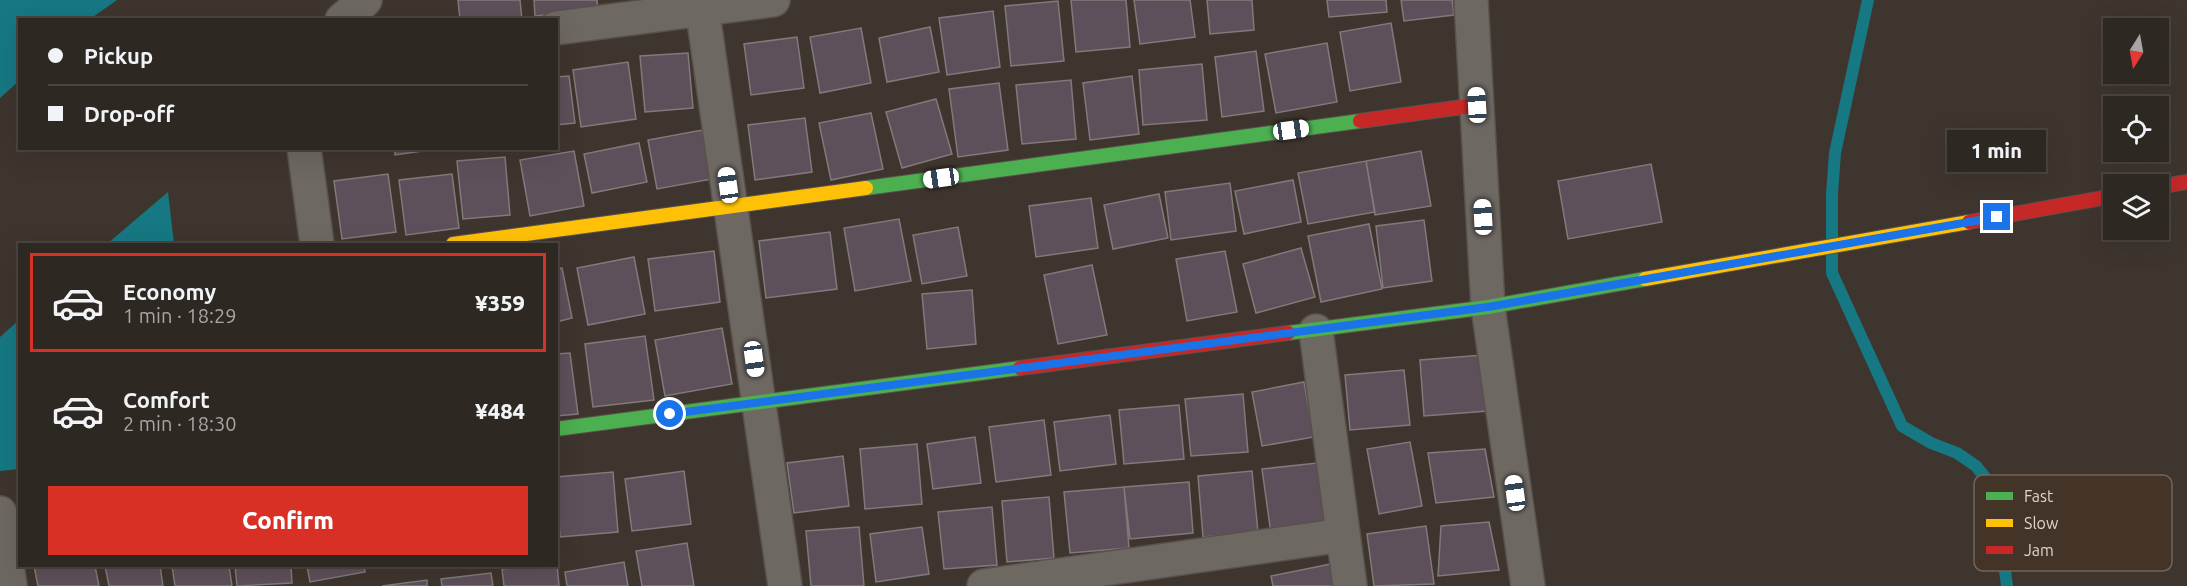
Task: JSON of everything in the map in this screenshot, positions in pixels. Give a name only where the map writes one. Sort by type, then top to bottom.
[{"type":"street","points":[[344,18],[365,0]]},
{"type":"street","points":[[558,28],[702,5],[773,0]]},
{"type":"street","points":[[1471,0],[1488,307],[1528,586]]},
{"type":"street","points":[[702,5],[785,586]]},
{"type":"street","points":[[461,243],[1477,105]]},
{"type":"street","points":[[304,150],[317,243]]},
{"type":"street","points":[[2169,185],[2187,182]]},
{"type":"street","points":[[558,429],[1488,307],[2103,198]]},
{"type":"street","points":[[1316,331],[1350,586]]},
{"type":"street","points":[[10,586],[0,512],[18,508]]},
{"type":"street","points":[[984,586],[1343,536]]},
{"type":"water","points":[[0,0],[117,0],[91,18],[18,18],[18,82],[0,98]]},
{"type":"water","points":[[168,192],[174,243],[108,243]]},
{"type":"water","points":[[18,321],[18,469],[0,471],[0,337]]},
{"type":"building","points":[[458,0],[520,0],[522,18],[460,18]]},
{"type":"building","points":[[534,0],[597,0],[598,11],[535,16]]},
{"type":"building","points":[[1071,0],[1126,0],[1130,47],[1076,52]]},
{"type":"building","points":[[1134,0],[1190,0],[1195,37],[1140,44]]},
{"type":"building","points":[[1207,0],[1252,0],[1254,30],[1210,34]]},
{"type":"building","points":[[1327,0],[1386,0],[1387,12],[1329,17]]},
{"type":"building","points":[[1401,0],[1452,0],[1454,15],[1404,21]]},
{"type":"building","points":[[1058,1],[1064,61],[1011,66],[1005,6]]},
{"type":"building","points":[[993,11],[1000,67],[947,75],[939,18]]},
{"type":"building","points":[[1391,23],[1401,82],[1350,91],[1340,32]]},
{"type":"building","points":[[930,27],[939,72],[887,82],[879,38]]},
{"type":"building","points":[[861,28],[871,83],[820,93],[810,37]]},
{"type":"building","points":[[797,37],[804,88],[751,95],[744,44]]},
{"type":"building","points":[[1327,43],[1337,102],[1276,113],[1265,54]]},
{"type":"building","points":[[1256,51],[1264,111],[1222,117],[1215,57]]},
{"type":"building","points":[[688,53],[693,108],[645,112],[640,56]]},
{"type":"building","points":[[628,62],[636,119],[581,127],[573,70]]},
{"type":"building","points":[[1202,64],[1207,120],[1143,125],[1139,70]]},
{"type":"building","points":[[569,76],[575,123],[558,125],[558,77]]},
{"type":"building","points":[[1132,76],[1139,134],[1090,140],[1083,83]]},
{"type":"building","points":[[1071,80],[1076,139],[1022,144],[1016,85]]},
{"type":"building","points":[[999,83],[1008,150],[958,157],[949,89]]},
{"type":"building","points":[[936,99],[952,154],[902,168],[886,112]]},
{"type":"building","points":[[871,113],[883,169],[831,180],[819,123]]},
{"type":"building","points":[[805,118],[812,172],[755,180],[748,125]]},
{"type":"building","points":[[702,130],[712,179],[657,189],[648,140]]},
{"type":"building","points":[[639,143],[647,182],[592,193],[584,154]]},
{"type":"building","points":[[395,150],[430,150],[395,155]]},
{"type":"building","points":[[574,151],[584,206],[530,216],[520,160]]},
{"type":"building","points":[[1421,151],[1431,206],[1375,215],[1366,161]]},
{"type":"building","points":[[505,157],[510,215],[463,219],[457,161]]},
{"type":"building","points":[[1366,161],[1375,212],[1308,224],[1298,173]]},
{"type":"building","points":[[1651,164],[1662,222],[1568,239],[1558,181]]},
{"type":"building","points":[[388,174],[396,232],[342,239],[334,181]]},
{"type":"building","points":[[452,174],[459,228],[406,235],[399,180]]},
{"type":"building","points":[[1293,180],[1301,222],[1244,234],[1235,191]]},
{"type":"building","points":[[1230,183],[1236,231],[1171,240],[1165,192]]},
{"type":"building","points":[[1159,194],[1168,238],[1113,249],[1104,205]]},
{"type":"building","points":[[1091,198],[1098,248],[1036,257],[1029,206]]},
{"type":"building","points":[[899,219],[911,281],[855,291],[844,228]]},
{"type":"building","points":[[1424,220],[1432,281],[1383,288],[1376,226]]},
{"type":"building","points":[[1369,224],[1382,289],[1321,302],[1308,236]]},
{"type":"building","points":[[958,227],[967,276],[922,284],[913,235]]},
{"type":"building","points":[[830,232],[837,289],[766,298],[759,241]]},
{"type":"building","points":[[1301,248],[1315,297],[1256,313],[1243,264]]},
{"type":"building","points":[[714,251],[720,302],[655,311],[648,259]]},
{"type":"building","points":[[1225,251],[1237,312],[1187,321],[1176,259]]},
{"type":"building","points":[[634,257],[645,314],[588,325],[577,268]]},
{"type":"building","points":[[1092,265],[1107,335],[1058,344],[1044,275]]},
{"type":"building","points":[[562,268],[572,318],[558,322],[558,269]]},
{"type":"building","points":[[972,290],[976,344],[927,349],[922,294]]},
{"type":"building","points":[[722,328],[732,384],[665,396],[655,340]]},
{"type":"building","points":[[645,336],[654,400],[593,407],[585,344]]},
{"type":"building","points":[[570,353],[578,414],[558,416],[558,354]]},
{"type":"building","points":[[1483,355],[1488,411],[1424,416],[1420,360]]},
{"type":"building","points":[[1404,370],[1410,425],[1350,430],[1345,375]]},
{"type":"building","points":[[1304,382],[1314,437],[1262,446],[1252,392]]},
{"type":"building","points":[[1243,394],[1248,452],[1191,456],[1185,399]]},
{"type":"building","points":[[1179,405],[1184,459],[1124,464],[1119,410]]},
{"type":"building","points":[[1110,415],[1116,464],[1060,471],[1054,422]]},
{"type":"building","points":[[1044,420],[1051,475],[996,482],[989,427]]},
{"type":"building","points":[[975,437],[981,483],[933,489],[927,444]]},
{"type":"building","points":[[1410,442],[1422,506],[1379,514],[1367,449]]},
{"type":"building","points":[[917,444],[922,504],[865,509],[860,449]]},
{"type":"building","points":[[1485,449],[1494,497],[1436,503],[1428,453]]},
{"type":"building","points":[[843,456],[849,506],[794,513],[787,463]]},
{"type":"building","points":[[1317,463],[1326,527],[1271,534],[1262,469]]},
{"type":"building","points":[[684,471],[691,524],[632,531],[625,479]]},
{"type":"building","points":[[1252,471],[1258,532],[1203,537],[1198,476]]},
{"type":"building","points":[[613,472],[618,532],[560,537],[558,477]]},
{"type":"building","points":[[1189,482],[1193,533],[1130,539],[1124,487]]},
{"type":"building","points":[[1124,487],[1129,548],[1070,553],[1064,492]]},
{"type":"building","points":[[1049,497],[1054,558],[1007,562],[1002,501]]},
{"type":"building","points":[[992,507],[997,565],[944,569],[938,512]]},
{"type":"building","points":[[1489,522],[1499,570],[1438,576],[1441,526]]},
{"type":"building","points":[[1426,526],[1434,584],[1374,586],[1367,534]]},
{"type":"building","points":[[859,527],[864,586],[811,586],[806,531]]},
{"type":"building","points":[[922,527],[929,574],[876,582],[870,534]]},
{"type":"building","points":[[687,543],[694,586],[642,586],[636,551]]},
{"type":"building","points":[[624,562],[628,586],[567,586],[565,572]]},
{"type":"building","points":[[1331,564],[1335,586],[1273,586],[1271,576]]},
{"type":"building","points":[[34,567],[95,567],[99,586],[38,586]]},
{"type":"building","points":[[105,567],[160,567],[163,586],[109,586]]},
{"type":"building","points":[[172,567],[229,567],[232,586],[175,586]]},
{"type":"building","points":[[235,567],[291,567],[292,583],[237,586]]},
{"type":"building","points":[[307,567],[364,567],[365,572],[310,582]]},
{"type":"building","points":[[557,567],[559,586],[504,586],[502,569]]},
{"type":"building","points":[[491,573],[493,586],[442,586],[441,579]]},
{"type":"building","points":[[427,580],[427,586],[382,586]]},
{"type":"waterway","points":[[1868,0],[1835,153],[1832,194],[1832,273],[1902,426],[1931,443],[1957,453],[1976,466],[1983,475]]},
{"type":"waterway","points":[[2005,571],[2007,586]]},
{"type":"traffic: fast","points":[[866,188],[1360,121]]},
{"type":"traffic: fast","points":[[1288,333],[1488,307],[1645,279]]},
{"type":"traffic: fast","points":[[558,429],[1020,368]]},
{"type":"traffic: slow","points":[[460,243],[866,188]]},
{"type":"traffic: slow","points":[[1645,279],[1969,222]]},
{"type":"traffic: jam","points":[[1360,121],[1477,105]]},
{"type":"traffic: jam","points":[[2169,185],[2187,182]]},
{"type":"traffic: jam","points":[[1969,222],[2103,198]]},
{"type":"traffic: jam","points":[[1020,368],[1288,333]]},
{"type":"route","points":[[670,414],[1488,307],[1997,217]]}]
